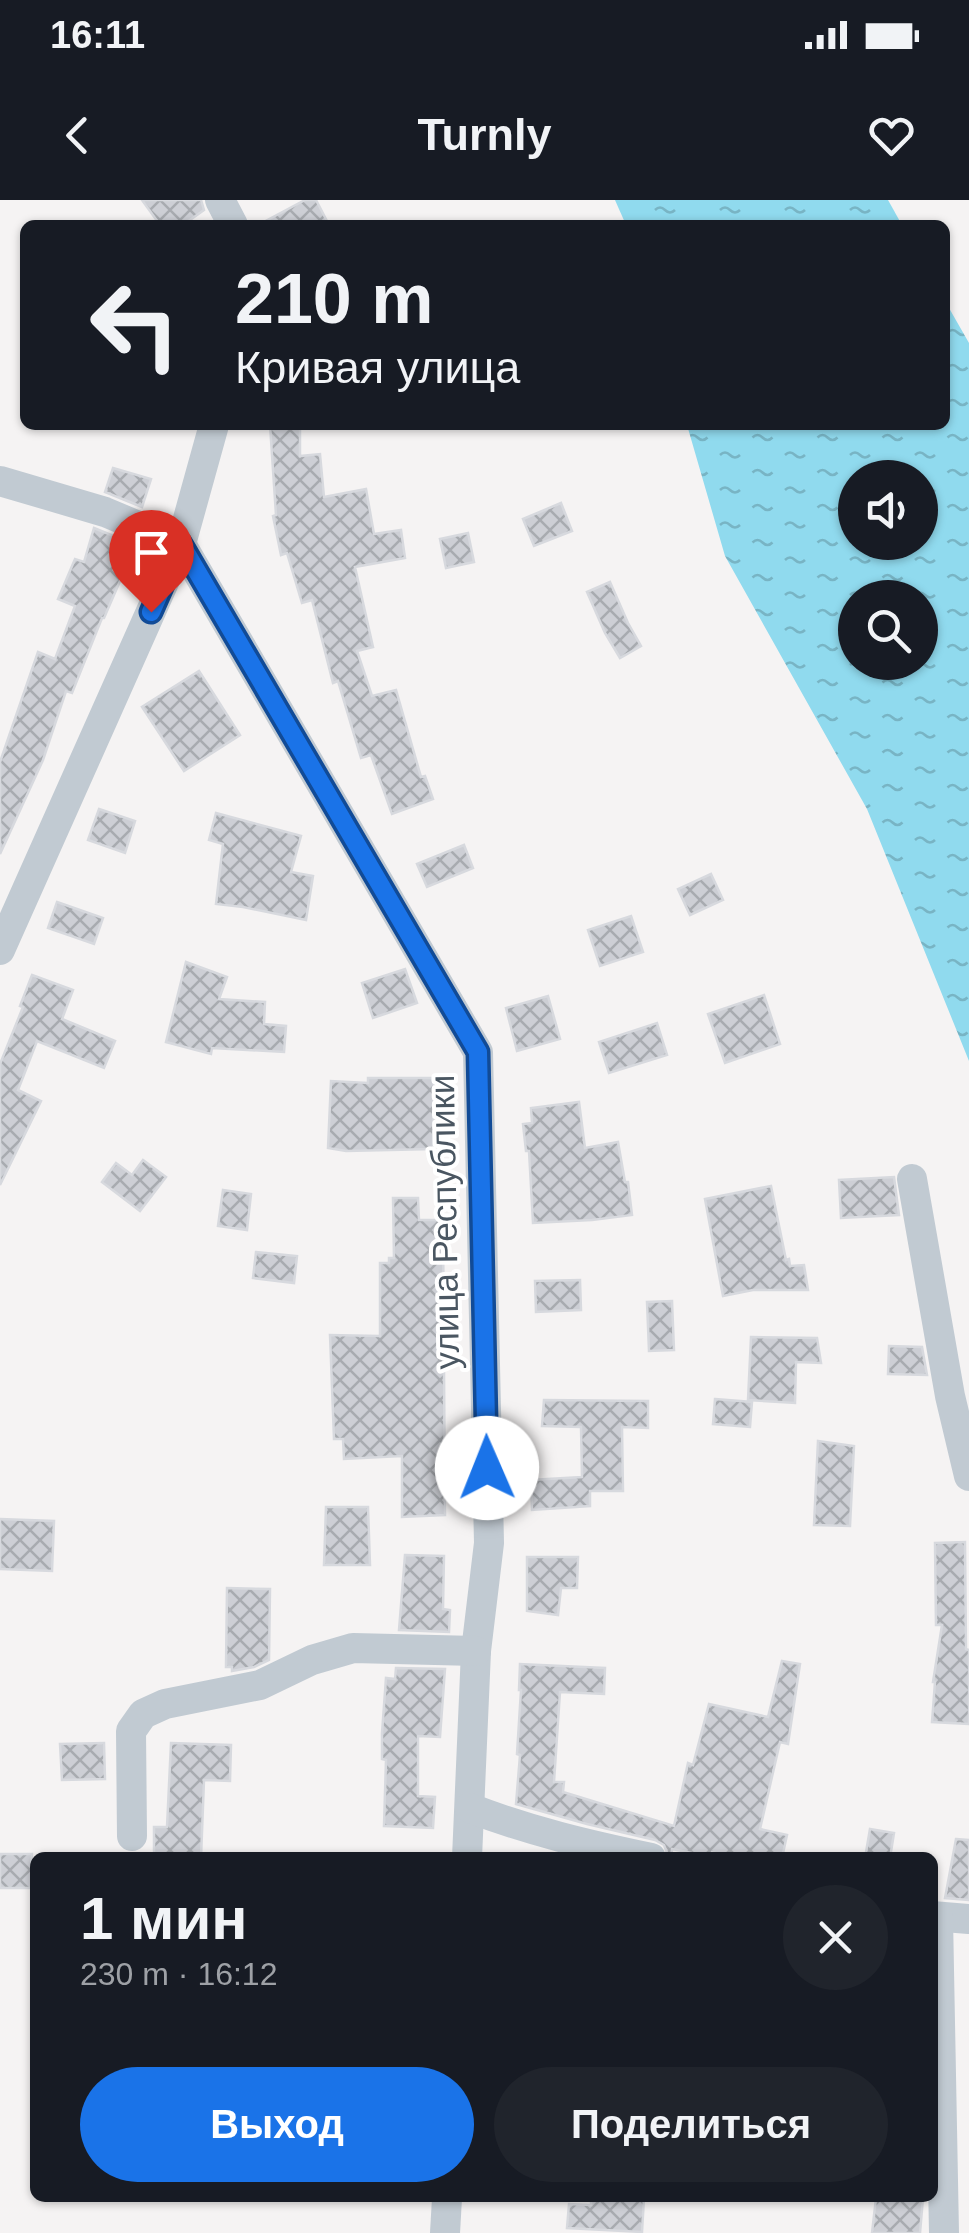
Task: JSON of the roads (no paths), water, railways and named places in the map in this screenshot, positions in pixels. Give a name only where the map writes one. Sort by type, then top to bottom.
[{"type":"street","points":[[0,950],[181,544],[213,430]]},
{"type":"street","points":[[0,481],[104,512],[181,544]]},
{"type":"street","name":"улица Республики","points":[[181,544],[478,1052],[489,1544],[476,1651],[467,1852]]},
{"type":"street","points":[[912,1179],[950,1396],[969,1476]]},
{"type":"street","points":[[132,1836],[130,1732],[143,1714],[165,1704],[260,1685],[312,1660],[353,1648],[476,1651]]},
{"type":"street","points":[[470,1808],[509,1823],[623,1852]]},
{"type":"street","points":[[938,1916],[969,1919]]},
{"type":"street","points":[[938,2022],[944,2233]]},
{"type":"street","points":[[445,2233],[447,2202]]},
{"type":"water","points":[[615,200],[888,200],[899,220],[624,220]]},
{"type":"water","points":[[950,310],[969,343],[969,1061],[867,809],[725,556],[688,430],[950,430]]}]
